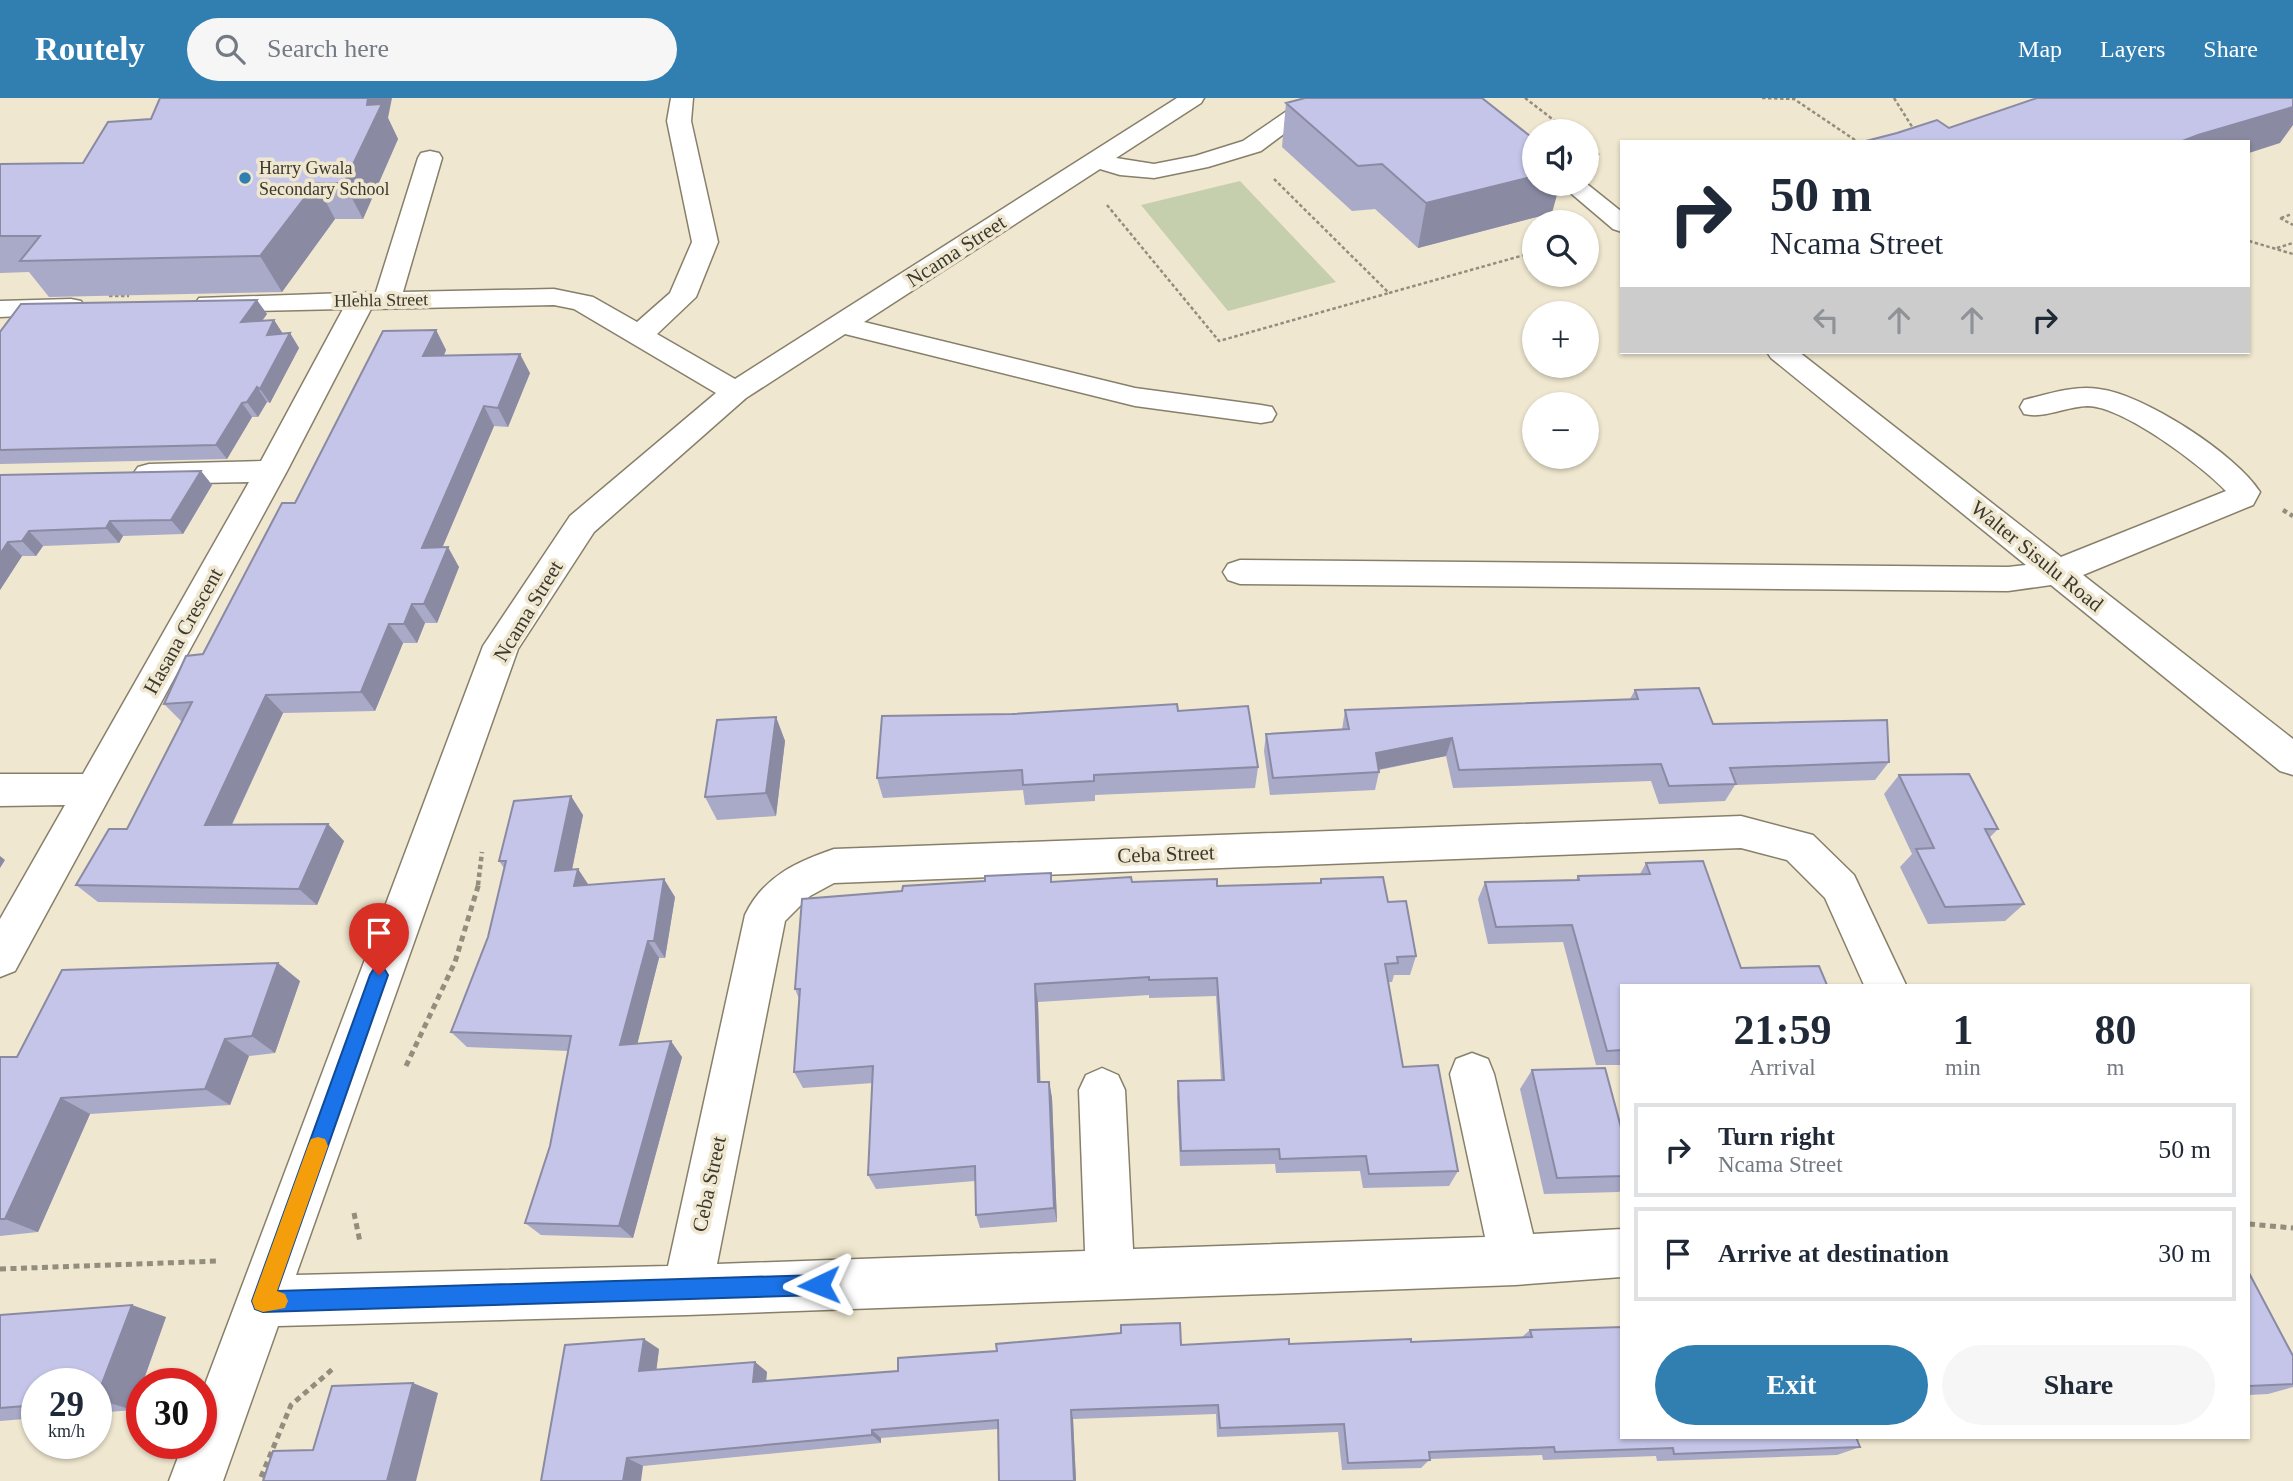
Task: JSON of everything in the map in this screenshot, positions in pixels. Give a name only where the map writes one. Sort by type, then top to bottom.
[{"type":"street","points":[[639,335],[682,297],[705,242],[679,121],[682,98]]},
{"type":"street","name":"Ncama Street","points":[[196,1481],[397,924],[501,646],[582,524],[736,392],[1193,98]]},
{"type":"street","points":[[1097,159],[1120,168],[1154,171],[1199,162],[1252,146],[1321,98]]},
{"type":"street","name":"Hasana Crescent","points":[[0,958],[271,471],[374,300],[430,158]]},
{"type":"street","points":[[1587,196],[1620,222]]},
{"type":"street","name":"Hlehla Street","points":[[180,305],[537,297],[569,299],[595,309],[736,392]]},
{"type":"street","points":[[0,309],[97,307]]},
{"type":"street","points":[[842,325],[1135,397],[1261,414]]},
{"type":"street","name":"Walter Sisulu Road","points":[[1784,354],[2293,760]]},
{"type":"street","points":[[1240,572],[2008,579],[2058,572],[2242,497],[2244,492],[2222,469],[2120,403],[2090,397],[2069,398],[2035,407]]},
{"type":"street","points":[[122,474],[271,471]]},
{"type":"street","points":[[0,790],[96,789]]},
{"type":"street","name":"Ceba Street","points":[[687,1290],[766,915],[778,897],[796,882],[814,872],[834,866],[1741,832],[1799,846],[1840,887],[1885,984]]},
{"type":"street","points":[[1472,1074],[1515,1260]]},
{"type":"street","points":[[1102,1090],[1110,1274]]},
{"type":"street","points":[[263,1301],[687,1290],[1515,1260],[1620,1253]]},
{"type":"path","points":[[1525,98],[1552,119]]},
{"type":"path","points":[[1762,98],[1794,99],[1855,140]]},
{"type":"path","points":[[1894,98],[1917,136]]},
{"type":"path","points":[[1252,146],[1257,162],[1389,293]]},
{"type":"path","points":[[1102,199],[1219,341],[1522,256]]},
{"type":"path","points":[[2292,214],[2280,218],[2293,225]]},
{"type":"path","points":[[2250,240],[2293,254]]},
{"type":"path","points":[[2276,249],[2293,243]]},
{"type":"path","points":[[403,1071],[440,998],[473,908],[482,852]]},
{"type":"path","points":[[356,1205],[354,1216],[361,1246]]},
{"type":"path","points":[[2250,1224],[2293,1228]]},
{"type":"path","points":[[0,1269],[224,1260],[219,1273]]},
{"type":"path","points":[[260,1481],[291,1405],[335,1367]]},
{"type":"green space","points":[[1240,181],[1336,282],[1228,311],[1141,205]]},
{"type":"building","points":[[160,98],[368,98],[367,105],[382,104],[344,183],[316,183],[260,256],[20,261],[40,236],[0,236],[0,164],[83,163],[108,122],[151,119]]},
{"type":"building","points":[[1305,98],[1482,98],[1522,130],[1522,179],[1426,203],[1382,164],[1358,166],[1286,103]]},
{"type":"building","points":[[2037,98],[2293,98],[2293,107],[2185,140],[1870,140],[1937,120],[1949,128]]},
{"type":"building","points":[[257,300],[241,322],[274,320],[267,335],[290,333],[260,389],[257,387],[247,402],[242,403],[216,445],[0,450],[0,332],[21,304]]},
{"type":"building","points":[[436,330],[423,356],[520,354],[498,408],[484,406],[422,548],[448,547],[424,604],[412,604],[404,624],[389,624],[361,692],[266,695],[205,825],[328,824],[299,889],[76,885],[109,829],[127,829],[192,702],[164,704],[186,656],[203,654],[282,503],[295,503],[383,331]]},
{"type":"building","points":[[201,471],[171,520],[110,521],[106,528],[29,531],[22,541],[8,542],[0,554],[0,475]]},
{"type":"building","points":[[1699,688],[1713,724],[1887,720],[1889,762],[1730,768],[1736,784],[1669,786],[1661,764],[1459,770],[1452,738],[1376,753],[1379,772],[1273,778],[1266,734],[1349,729],[1345,710],[1638,699],[1635,690]]},
{"type":"building","points":[[1177,704],[1178,711],[1248,706],[1258,767],[1094,775],[1094,781],[1023,785],[1022,770],[877,778],[882,716],[1012,714]]},
{"type":"building","points":[[776,717],[766,793],[705,797],[717,720]]},
{"type":"building","points":[[1969,774],[1998,829],[1985,829],[2024,904],[1945,907],[1916,849],[1934,848],[1899,775]]},
{"type":"building","points":[[571,796],[555,871],[578,869],[574,886],[664,879],[654,941],[648,941],[620,1045],[671,1041],[619,1226],[525,1223],[550,1146],[571,1036],[451,1032],[488,937],[506,861],[499,861],[514,801]]},
{"type":"building","points":[[1703,861],[1741,968],[1819,966],[1827,984],[1620,984],[1620,1050],[1607,1051],[1572,925],[1496,927],[1485,882],[1579,880],[1578,876],[1650,874],[1646,863]]},
{"type":"building","points":[[1051,873],[1051,882],[1131,877],[1132,882],[1217,879],[1217,886],[1321,883],[1321,879],[1383,877],[1388,902],[1406,901],[1416,956],[1397,957],[1398,963],[1385,964],[1403,1067],[1438,1065],[1458,1171],[1369,1174],[1366,1156],[1280,1159],[1279,1149],[1181,1151],[1178,1081],[1224,1080],[1217,978],[1149,980],[1149,977],[1035,984],[1038,1082],[1049,1082],[1054,1208],[976,1215],[975,1166],[868,1175],[873,1066],[794,1072],[800,989],[795,989],[802,899],[902,891],[903,886],[985,881],[985,876]]},
{"type":"building","points":[[278,963],[252,1036],[225,1039],[205,1089],[61,1098],[5,1219],[0,1219],[0,1057],[17,1057],[62,970]]},
{"type":"building","points":[[1605,1068],[1620,1124],[1620,1176],[1557,1178],[1532,1070]]},
{"type":"building","points":[[2250,1275],[2293,1356],[2293,1384],[2250,1386]]},
{"type":"building","points":[[132,1305],[108,1368],[21,1368],[21,1406],[0,1408],[0,1315]]},
{"type":"building","points":[[1180,1323],[1181,1345],[1289,1339],[1289,1344],[1411,1339],[1411,1342],[1532,1337],[1530,1330],[1620,1327],[1620,1439],[1857,1439],[1860,1447],[1674,1454],[1673,1448],[1555,1452],[1554,1447],[1429,1452],[1430,1460],[1348,1463],[1344,1424],[1220,1428],[1218,1405],[1071,1410],[1074,1481],[999,1481],[998,1420],[872,1430],[872,1435],[627,1458],[623,1481],[541,1481],[565,1345],[644,1339],[639,1371],[755,1362],[753,1382],[898,1371],[898,1358],[997,1351],[996,1344],[1121,1333],[1121,1325]]},
{"type":"building","points":[[413,1383],[387,1481],[263,1481],[273,1451],[313,1450],[332,1386]]},
{"type":"slow traffic","points":[[278,1301],[263,1301],[318,1146]]},
{"type":"place","name":"Harry Gwala Secondary School","points":[[245,178]]},
{"type":"route","points":[[379,975],[263,1301],[819,1285]]}]
